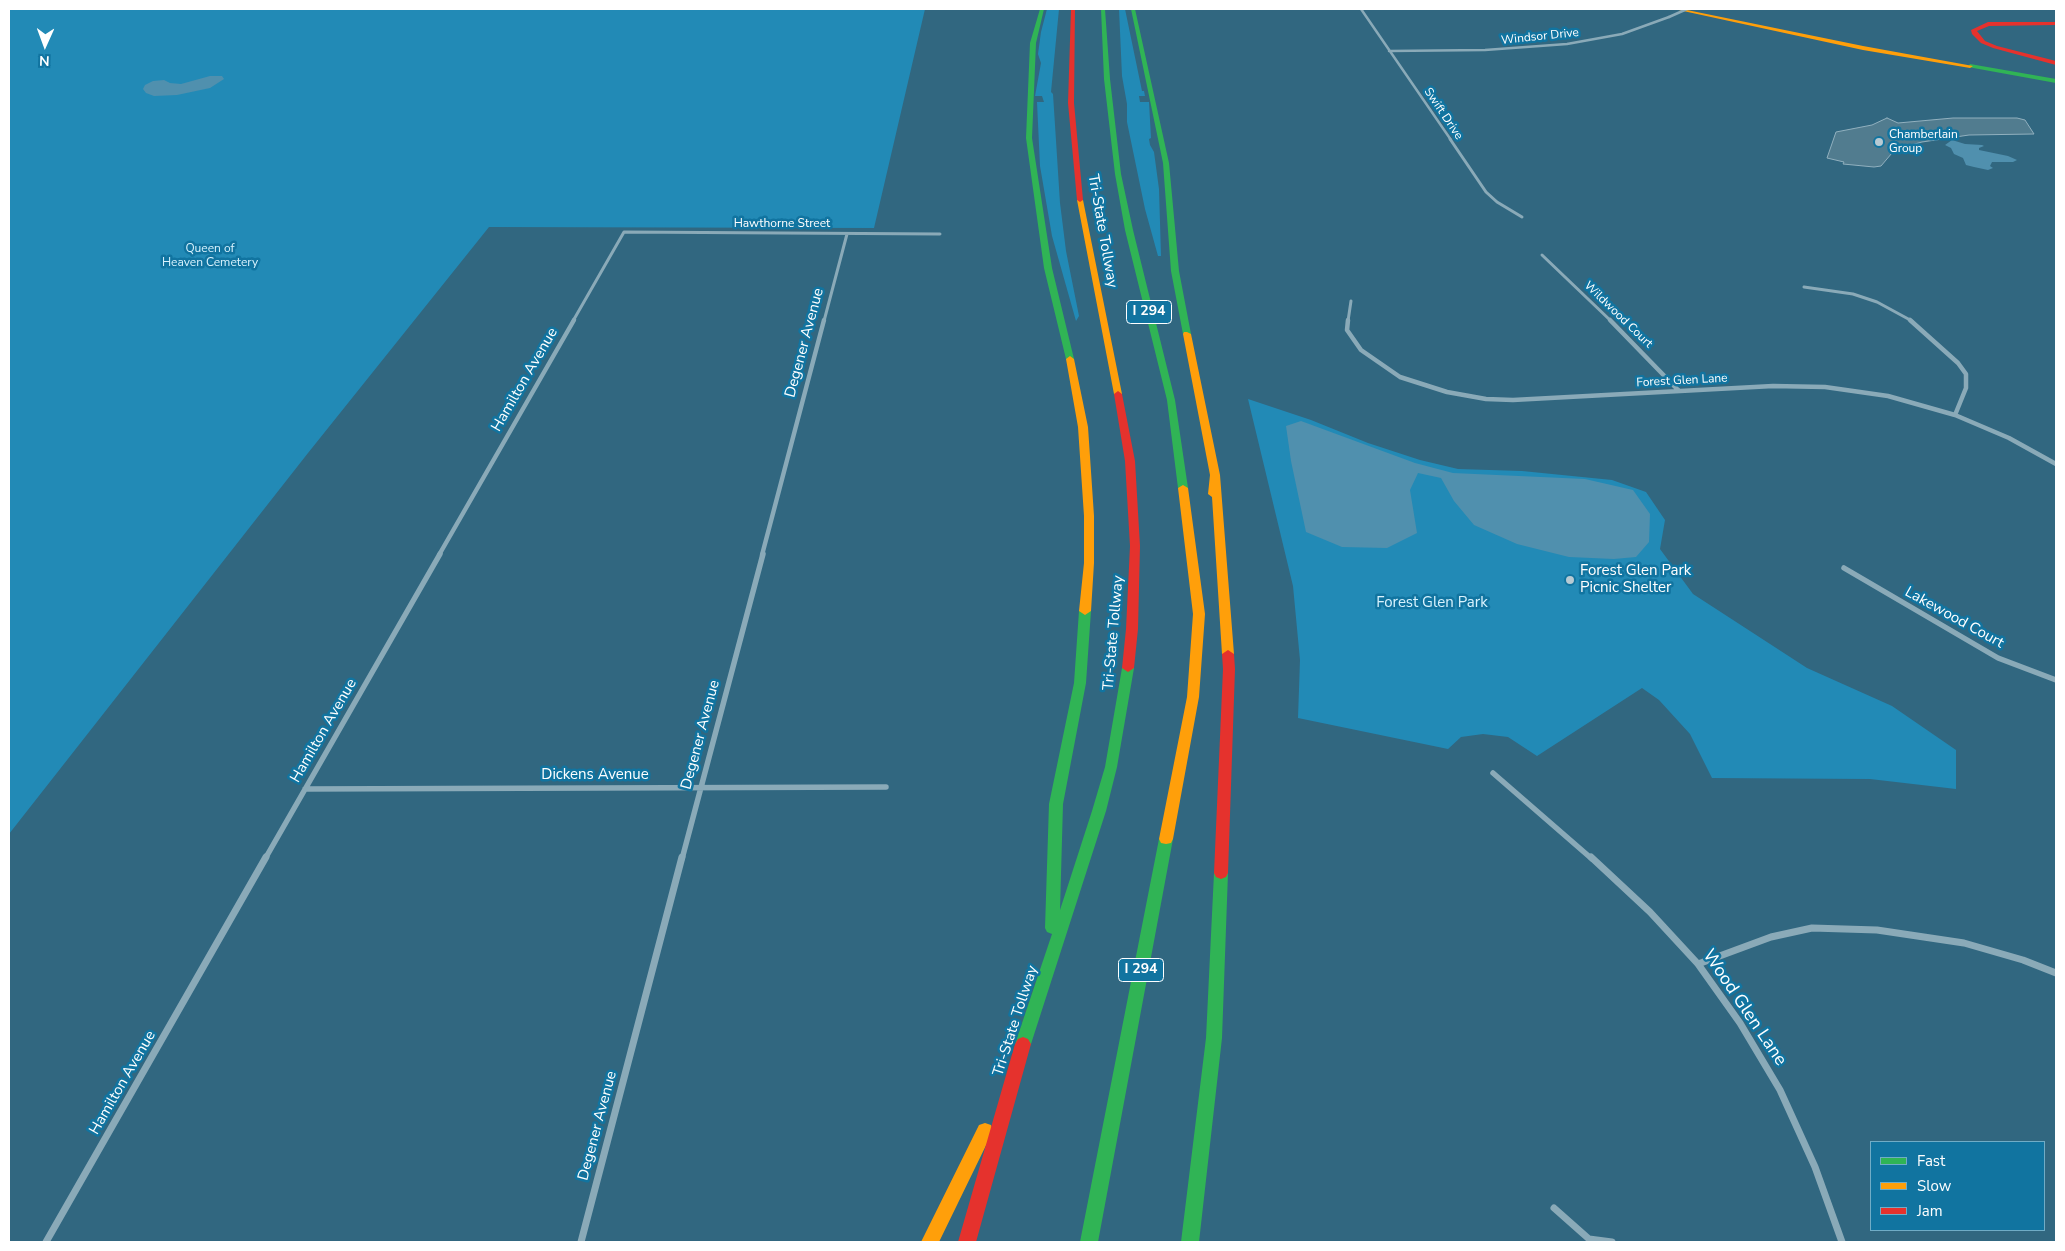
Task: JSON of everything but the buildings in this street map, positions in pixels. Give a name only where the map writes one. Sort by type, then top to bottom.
[{"type":"highway","points":[[1042,9],[1033,43],[1029,138],[1048,268],[1067,341],[1082,418],[1088,472],[1090,516],[1089,571],[1080,682],[1056,804],[1051,962]]},
{"type":"highway","name":"Tri-State Tollway","points":[[967,1242],[1014,1072],[1051,962],[1111,767],[1127,673],[1134,575],[1134,510],[1127,444],[1085,231],[1075,159],[1070,103],[1073,9]]},
{"type":"highway","name":"Tri-State Tollway","points":[[1089,1242],[1193,697],[1199,614],[1171,400],[1131,239],[1118,174],[1107,79],[1104,9]]},
{"type":"highway","points":[[1132,9],[1166,163],[1175,271],[1215,475],[1229,669],[1214,1038],[1190,1242]]},
{"type":"highway","points":[[1717,9],[1896,44],[2056,71]]},
{"type":"highway","points":[[1672,13],[2056,81]]},
{"type":"highway","points":[[2056,22],[1988,24],[1974,30],[1974,33],[1983,42],[1996,47],[2056,63]]},
{"type":"highway","points":[[1208,535],[1215,475]]},
{"type":"highway","points":[[1199,614],[1205,565]]},
{"type":"highway","points":[[930,1242],[1014,1072]]},
{"type":"street","name":"Swift Drive","points":[[1360,9],[1486,192],[1497,202],[1522,218]]},
{"type":"street","name":"Windsor Drive","points":[[1389,51],[1485,50],[1555,45],[1622,34],[1672,13],[1687,9]]},
{"type":"street","name":"Hawthorne Street","points":[[624,232],[940,234]]},
{"type":"street","name":"Hamilton Avenue","points":[[46,1242],[624,232]]},
{"type":"street","name":"Degener Avenue","points":[[581,1242],[847,234]]},
{"type":"street","name":"Wildwood Court","points":[[1542,255],[1628,336],[1679,391]]},
{"type":"street","points":[[1804,287],[1853,294],[1877,302],[1905,316],[1914,323],[1958,363],[1966,374],[1966,388],[1955,415]]},
{"type":"street","name":"Forest Glen Lane","points":[[1351,300],[1347,330],[1361,350],[1377,363],[1400,376],[1447,392],[1486,399],[1513,400],[1794,385],[1825,387],[1888,396],[1955,415],[2009,438],[2056,464]]},
{"type":"street","name":"Lakewood Court","points":[[1844,568],[1998,658],[2056,680]]},
{"type":"street","name":"Wood Glen Lane","points":[[1493,773],[1618,881],[1650,912],[1698,964],[1740,1023],[1780,1090],[1815,1167],[1842,1242]]},
{"type":"street","name":"Dickens Avenue","points":[[305,789],[886,787]]},
{"type":"street","points":[[1698,964],[1771,937],[1812,928],[1877,930],[1946,940],[1994,951],[2056,973]]},
{"type":"street","points":[[1554,1208],[1589,1239],[1612,1242]]},
{"type":"green space","name":"Queen of Heaven Cemetery","points":[[9,9],[925,9],[874,228],[489,227],[308,453],[9,834]]},
{"type":"green space","points":[[1047,9],[1059,9],[1051,92],[1053,94],[1060,203],[1066,251],[1079,316],[1076,321],[1052,236],[1040,166],[1037,102],[1044,102],[1042,96],[1035,96],[1041,63],[1038,54],[1041,32]]},
{"type":"green space","points":[[1119,9],[1125,9],[1142,91],[1144,91],[1145,96],[1139,96],[1140,102],[1149,102],[1151,138],[1149,139],[1154,152],[1159,189],[1161,256],[1158,256],[1145,209],[1127,122],[1127,104],[1122,76]]},
{"type":"green space","name":"Forest Glen Park","points":[[1248,399],[1311,420],[1368,443],[1420,460],[1458,469],[1522,471],[1612,480],[1646,492],[1665,520],[1660,549],[1693,594],[1807,668],[1892,706],[1956,750],[1956,789],[1870,779],[1712,778],[1690,734],[1659,700],[1642,688],[1537,756],[1508,737],[1483,734],[1461,737],[1448,749],[1298,718],[1300,660],[1293,586]]},
{"type":"shaded area","points":[[210,76],[222,76],[224,79],[210,88],[177,95],[154,96],[146,93],[143,89],[145,85],[153,81],[164,80],[170,83],[181,84]]},
{"type":"shaded area","points":[[1952,140],[1965,144],[1982,145],[1984,146],[1979,148],[1979,150],[2008,156],[2017,160],[2013,162],[1992,162],[1990,166],[1993,168],[1988,170],[1966,165],[1963,158],[1954,154],[1951,148],[1945,145]]},
{"type":"shaded area","points":[[1301,421],[1415,463],[1453,473],[1585,479],[1633,490],[1650,514],[1649,542],[1636,557],[1614,559],[1569,557],[1517,544],[1474,525],[1454,501],[1441,478],[1418,473],[1410,490],[1417,533],[1387,548],[1342,547],[1306,532],[1291,461],[1286,426]]},
{"type":"traffic: fast","points":[[1042,9],[1033,43],[1029,138],[1048,268],[1070,359]]},
{"type":"traffic: fast","points":[[1103,9],[1107,79],[1118,174],[1129,230],[1171,400],[1183,488]]},
{"type":"traffic: fast","points":[[1133,9],[1166,163],[1175,271],[1187,334]]},
{"type":"traffic: fast","points":[[1970,66],[2056,81]]},
{"type":"traffic: fast","points":[[1052,928],[1056,804],[1080,683],[1085,611]]},
{"type":"traffic: fast","points":[[1023,1044],[1099,811],[1111,767],[1128,668]]},
{"type":"traffic: fast","points":[[1089,1242],[1166,839]]},
{"type":"traffic: fast","points":[[1190,1242],[1214,1038],[1221,873]]},
{"type":"traffic: slow","points":[[1676,9],[1863,48],[1970,66]]},
{"type":"traffic: slow","points":[[1080,200],[1118,394]]},
{"type":"traffic: slow","points":[[1187,334],[1215,475],[1213,494]]},
{"type":"traffic: slow","points":[[1070,359],[1083,427],[1089,516],[1089,563],[1085,611]]},
{"type":"traffic: slow","points":[[1215,475],[1228,654]]},
{"type":"traffic: slow","points":[[1166,839],[1193,697],[1199,614],[1183,488]]},
{"type":"traffic: slow","points":[[930,1242],[985,1131]]},
{"type":"traffic: jam","points":[[1073,9],[1071,103],[1080,200]]},
{"type":"traffic: jam","points":[[2056,23],[1988,24],[1974,30],[1974,33],[1983,42],[1995,47],[2056,63]]},
{"type":"traffic: jam","points":[[1118,394],[1130,461],[1135,546],[1132,629],[1128,668]]},
{"type":"traffic: jam","points":[[1221,873],[1228,654]]},
{"type":"traffic: jam","points":[[967,1242],[1023,1044]]},
{"type":"place","name":"Chamberlain Group","points":[[1879,142]]},
{"type":"place","name":"Forest Glen Park Picnic Shelter","points":[[1570,580]]}]
